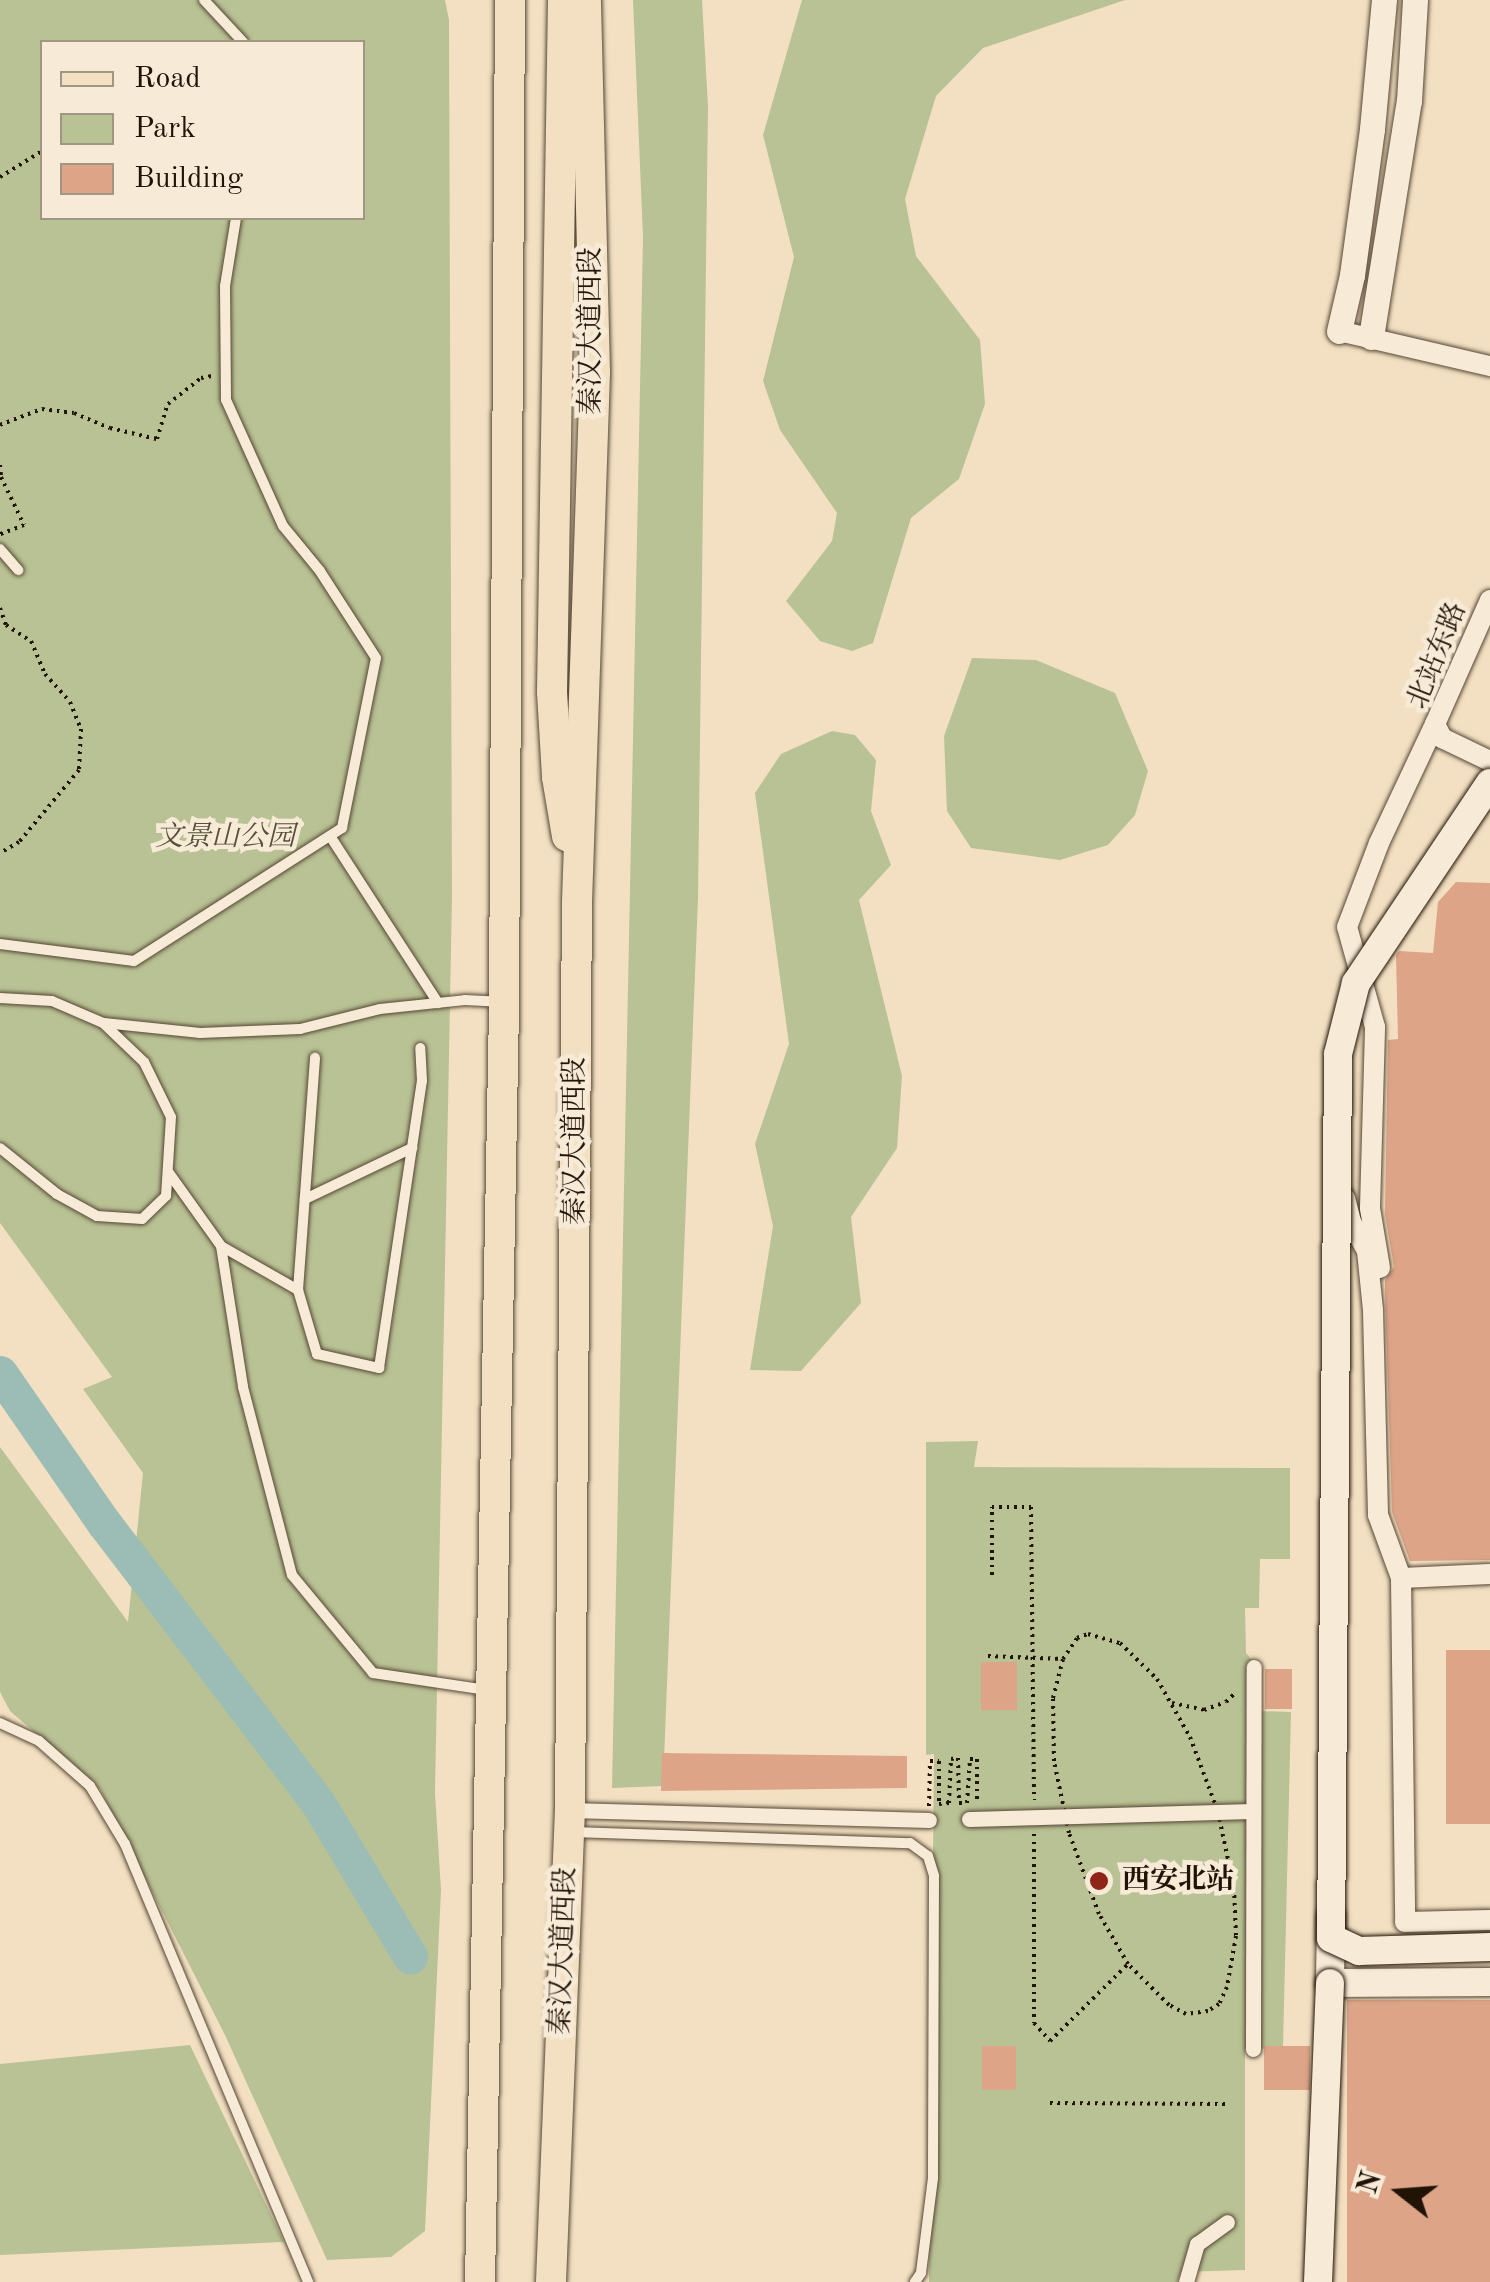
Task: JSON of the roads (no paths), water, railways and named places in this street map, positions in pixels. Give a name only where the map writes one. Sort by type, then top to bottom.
[{"type":"main road","points":[[480,2282],[504,1003],[510,0]]},
{"type":"main road","points":[[563,0],[552,692],[557,776],[578,902]]},
{"type":"main road","name":"秦汉大道西段","points":[[551,2282],[569,1821],[578,902],[594,372],[586,0]]},
{"type":"main road","points":[[1490,783],[1356,983],[1338,1054],[1331,1938],[1359,1950],[1490,1947]]},
{"type":"main road","points":[[1318,2282],[1332,1880]]},
{"type":"main road","points":[[1330,1984],[1490,1982]]},
{"type":"street","points":[[1384,0],[1367,166],[1339,330],[1490,366]]},
{"type":"street","points":[[1371,337],[1410,100],[1415,0]]},
{"type":"street","name":"北站东路","points":[[1490,600],[1435,724],[1442,738],[1490,762]]},
{"type":"street","points":[[1378,1514],[1380,1251],[1370,1208],[1375,1028],[1347,927],[1380,843],[1435,724]]},
{"type":"street","points":[[1340,1176],[1350,1222],[1367,1251],[1378,1514],[1402,1578],[1405,1922],[1490,1920]]},
{"type":"street","points":[[1402,1578],[1490,1574]]},
{"type":"street","points":[[1253,2049],[1254,1667]]},
{"type":"street","points":[[973,1818],[1253,1811]]},
{"type":"street","points":[[569,1821],[929,1820]]},
{"type":"street","points":[[1186,2282],[1197,2244],[1227,2222]]},
{"type":"lane","points":[[211,2],[241,40]]},
{"type":"lane","points":[[0,944],[134,961],[342,828],[376,658],[320,571],[283,526],[226,400],[225,286],[236,220]]},
{"type":"lane","points":[[0,549],[18,570]]},
{"type":"lane","points":[[330,836],[438,1003]]},
{"type":"lane","points":[[0,998],[52,1002],[104,1022],[200,1033],[300,1028],[380,1009],[438,1003],[504,1003]]},
{"type":"lane","points":[[0,1148],[57,1194],[97,1216],[142,1219],[166,1196],[171,1117],[144,1062],[104,1022]]},
{"type":"lane","points":[[315,1058],[298,1290],[317,1354],[380,1368],[422,1081],[420,1048]]},
{"type":"lane","points":[[304,1199],[412,1148]]},
{"type":"lane","points":[[169,1173],[221,1246],[298,1290]]},
{"type":"lane","points":[[221,1246],[242,1386],[292,1574],[374,1673],[492,1691]]},
{"type":"lane","points":[[0,1722],[39,1740],[90,1786],[125,1844],[308,2282]]},
{"type":"lane","points":[[569,1821],[910,1843],[928,1856],[934,1876],[934,2178],[924,2254],[915,2282]]},
{"type":"waterway","points":[[0,1373],[104,1523],[318,1803],[410,1956]]},
{"type":"place","name":"西安北站","points":[[1099,1881]]},
{"type":"park label","name":"文景山公园","points":[[225,838]]}]
